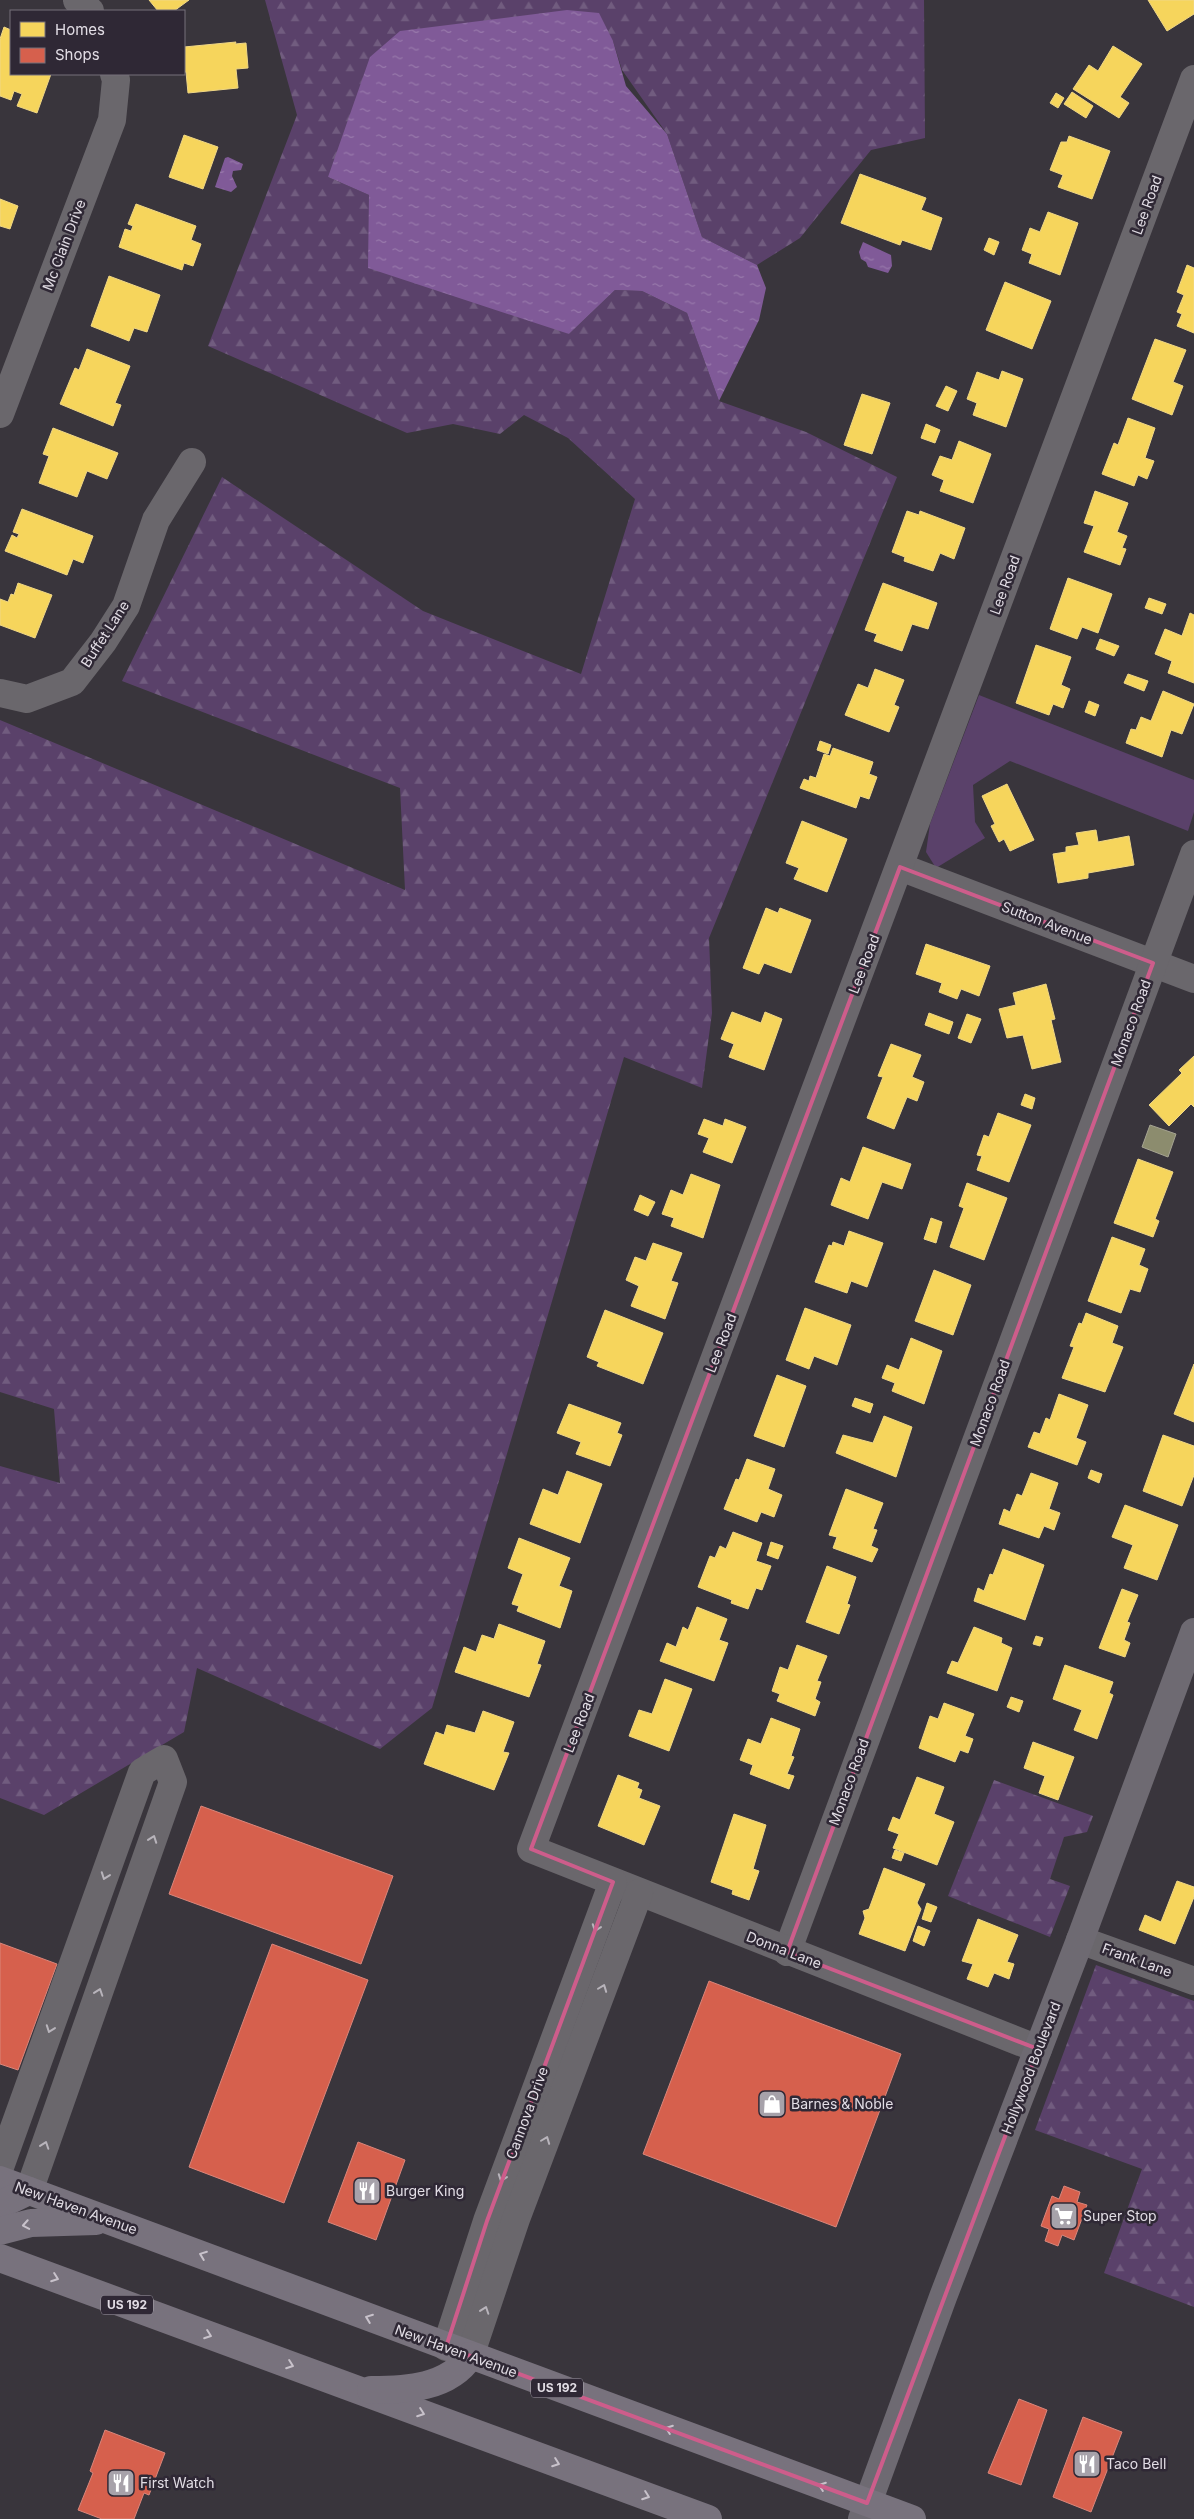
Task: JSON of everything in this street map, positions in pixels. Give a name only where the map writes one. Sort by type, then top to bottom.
[{"type":"main road","name":"New Haven Avenue","points":[[0,2180],[458,2351],[865,2511],[912,2519]]},
{"type":"main road","points":[[0,2205],[29,2191]]},
{"type":"main road","points":[[0,2232],[31,2223],[110,2221]]},
{"type":"main road","name":"US 192","points":[[0,2258],[708,2519]]},
{"type":"main road","points":[[359,2390],[390,2390],[427,2384],[456,2372],[458,2351]]},
{"type":"street","points":[[77,0],[89,10]]},
{"type":"street","name":"Mc Clain Drive","points":[[0,414],[112,120],[116,80],[114,75]]},
{"type":"street","name":"Lee Road","points":[[532,1849],[1194,79]]},
{"type":"street","name":"Buffet Lane","points":[[0,693],[27,699],[72,682],[103,642],[126,606],[156,520],[192,462]]},
{"type":"street","name":"Monaco Road","points":[[787,1952],[1194,854]]},
{"type":"street","name":"Sutton Avenue","points":[[900,867],[1194,979]]},
{"type":"street","name":"Hollywood Boulevard","points":[[865,2511],[1194,1632]]},
{"type":"street","points":[[0,2167],[142,1772],[164,1759],[173,1782],[29,2191]]},
{"type":"street","name":"Donna Lane","points":[[532,1849],[787,1952],[1038,2049]]},
{"type":"street","name":"Cannova Drive","points":[[458,2351],[487,2221],[613,1882]]},
{"type":"street","name":"Cannova Drive","points":[[458,2351],[516,2219],[639,1893]]},
{"type":"street","name":"Frank Lane","points":[[1080,1940],[1194,1981]]},
{"type":"highlighted area","points":[[900,867],[1153,963],[787,1952],[1038,2049],[867,2503],[446,2347],[487,2221],[613,1882],[531,1849]]},
{"type":"green space","points":[[265,0],[924,0],[925,138],[871,150],[800,238],[757,265],[702,237],[667,134],[622,70],[613,41],[328,177],[369,195],[569,334],[615,290],[642,291],[687,313],[719,401],[806,432],[897,477],[709,938],[712,1013],[702,1088],[624,1057],[432,1708],[380,1749],[197,1668],[184,1732],[44,1815],[0,1798],[0,1466],[60,1483],[54,1409],[0,1392],[0,720],[405,890],[400,788],[122,681],[222,477],[423,611],[581,674],[635,499],[568,438],[524,415],[500,434],[453,424],[407,433],[208,346],[297,115]]},
{"type":"green space","points":[[979,695],[1194,780],[1194,812],[1188,831],[1010,761],[973,785],[975,822],[985,838],[936,868],[926,852],[930,824]]},
{"type":"green space","points":[[994,1780],[1093,1816],[1087,1832],[1064,1837],[1050,1879],[1070,1886],[1050,1937],[948,1896]]},
{"type":"green space","points":[[1096,1965],[1194,2001],[1194,2307],[1104,2273],[1142,2169],[1035,2130]]},
{"type":"water","points":[[567,10],[599,13],[613,41],[626,86],[667,134],[702,237],[757,265],[766,288],[759,320],[719,401],[687,313],[642,291],[615,290],[569,334],[368,268],[369,195],[328,177],[370,57],[400,31]]},
{"type":"water","points":[[228,157],[243,164],[241,170],[233,171],[232,176],[237,187],[231,192],[215,187],[225,158]]},
{"type":"water","points":[[863,242],[891,255],[892,266],[888,273],[868,267],[866,262],[861,259],[859,252]]},
{"type":"building: Homes","points":[[149,0],[189,0],[175,10],[157,10]]},
{"type":"building: Homes","points":[[1148,0],[1194,0],[1194,14],[1167,31]]},
{"type":"building: Homes","points":[[4,27],[10,30],[10,75],[51,75],[37,113],[17,106],[22,94],[14,91],[11,100],[0,96],[0,39]]},
{"type":"building: Homes","points":[[236,42],[235,44],[246,43],[248,68],[236,69],[238,88],[188,93],[185,72],[185,47]]},
{"type":"building: Homes","points":[[1113,46],[1142,64],[1120,97],[1129,103],[1119,118],[1073,89],[1089,65],[1098,71]]},
{"type":"building: Homes","points":[[1072,92],[1093,106],[1086,118],[1064,104]]},
{"type":"building: Homes","points":[[1056,93],[1064,98],[1058,108],[1050,103]]},
{"type":"building: Homes","points":[[184,135],[218,147],[203,189],[169,177]]},
{"type":"building: Homes","points":[[1069,136],[1110,151],[1092,199],[1058,187],[1063,175],[1050,170],[1061,142],[1067,142]]},
{"type":"building: Homes","points":[[860,174],[926,198],[921,210],[942,218],[931,250],[902,240],[900,245],[841,223]]},
{"type":"building: Homes","points":[[0,199],[18,206],[10,229],[0,226]]},
{"type":"building: Homes","points":[[136,204],[196,226],[191,240],[201,244],[193,266],[184,263],[182,270],[119,247],[125,229],[131,231],[133,226],[128,224]]},
{"type":"building: Homes","points":[[1048,212],[1078,223],[1060,275],[1029,263],[1032,254],[1022,250],[1030,228],[1040,232]]},
{"type":"building: Homes","points":[[989,238],[999,242],[994,255],[984,250]]},
{"type":"building: Homes","points":[[1187,265],[1194,268],[1194,333],[1177,326],[1182,314],[1177,312],[1184,295],[1177,292]]},
{"type":"building: Homes","points":[[109,276],[160,295],[147,332],[134,328],[129,341],[91,326]]},
{"type":"building: Homes","points":[[1005,282],[1051,301],[1032,349],[986,330]]},
{"type":"building: Homes","points":[[1155,339],[1186,350],[1173,382],[1183,386],[1172,415],[1132,399]]},
{"type":"building: Homes","points":[[87,349],[130,366],[115,403],[121,405],[113,426],[60,404],[75,368],[79,370]]},
{"type":"building: Homes","points":[[1002,371],[1023,379],[1006,427],[973,415],[977,403],[967,399],[977,372],[999,380]]},
{"type":"building: Homes","points":[[946,386],[957,391],[948,411],[936,406]]},
{"type":"building: Homes","points":[[862,394],[890,403],[872,454],[844,445]]},
{"type":"building: Homes","points":[[1128,418],[1155,428],[1145,458],[1154,461],[1147,479],[1138,475],[1134,486],[1102,474],[1114,443],[1118,445]]},
{"type":"building: Homes","points":[[926,424],[940,430],[935,443],[921,438]]},
{"type":"building: Homes","points":[[53,428],[118,453],[107,479],[87,471],[77,497],[39,483],[49,456],[43,454]]},
{"type":"building: Homes","points":[[959,441],[991,454],[973,503],[940,491],[944,480],[932,475],[940,456],[952,460]]},
{"type":"building: Homes","points":[[1095,491],[1128,503],[1117,532],[1127,536],[1122,548],[1126,549],[1120,565],[1084,552],[1094,526],[1084,523]]},
{"type":"building: Homes","points":[[22,509],[93,536],[83,563],[73,559],[67,575],[5,551],[12,535],[17,538],[19,534],[13,532]]},
{"type":"building: Homes","points":[[907,511],[919,515],[920,511],[965,528],[954,559],[940,553],[933,571],[904,561],[905,557],[892,552]]},
{"type":"building: Homes","points":[[1068,578],[1112,594],[1098,633],[1082,627],[1077,639],[1050,629]]},
{"type":"building: Homes","points":[[18,583],[52,595],[35,638],[0,625],[0,599],[8,602],[11,594],[14,595]]},
{"type":"building: Homes","points":[[883,583],[937,603],[928,629],[912,624],[902,651],[874,641],[877,634],[865,630]]},
{"type":"building: Homes","points":[[1149,598],[1166,604],[1162,614],[1145,608]]},
{"type":"building: Homes","points":[[1190,613],[1194,615],[1194,683],[1168,673],[1172,661],[1155,654],[1165,629],[1182,636]]},
{"type":"building: Homes","points":[[1100,639],[1119,646],[1114,656],[1096,649]]},
{"type":"building: Homes","points":[[1036,645],[1071,657],[1061,685],[1070,689],[1063,708],[1053,704],[1049,715],[1016,703]]},
{"type":"building: Homes","points":[[875,669],[904,680],[894,705],[899,707],[889,732],[845,715],[858,684],[868,688]]},
{"type":"building: Homes","points":[[1128,674],[1148,681],[1144,691],[1124,683]]},
{"type":"building: Homes","points":[[1163,691],[1194,704],[1182,734],[1171,730],[1162,757],[1126,743],[1131,729],[1136,730],[1141,717],[1151,721]]},
{"type":"building: Homes","points":[[1089,701],[1099,705],[1095,716],[1085,712]]},
{"type":"building: Homes","points":[[820,741],[831,745],[828,754],[817,750]]},
{"type":"building: Homes","points":[[833,748],[873,762],[869,774],[877,777],[869,799],[860,796],[856,808],[800,788],[804,779],[809,781],[810,776],[816,778],[824,754],[830,756]]},
{"type":"building: Homes","points":[[1007,784],[1034,840],[1010,851],[1004,839],[999,842],[991,826],[995,824],[982,796]]},
{"type":"building: Homes","points":[[802,821],[847,839],[827,892],[794,879],[799,868],[786,863]]},
{"type":"building: Homes","points":[[1096,830],[1098,842],[1129,836],[1134,865],[1088,873],[1088,878],[1058,883],[1053,854],[1066,852],[1066,847],[1079,845],[1076,833]]},
{"type":"building: Homes","points":[[766,908],[778,913],[780,908],[811,920],[791,973],[764,963],[759,974],[743,968]]},
{"type":"building: Homes","points":[[926,944],[990,966],[979,996],[961,989],[957,999],[939,992],[942,983],[916,974]]},
{"type":"building: Homes","points":[[1046,984],[1055,1019],[1051,1020],[1061,1062],[1032,1069],[1023,1035],[1007,1038],[999,1009],[1016,1005],[1013,993]]},
{"type":"building: Homes","points":[[732,1012],[761,1023],[765,1012],[782,1019],[764,1070],[729,1057],[734,1044],[721,1039]]},
{"type":"building: Homes","points":[[929,1013],[953,1022],[949,1034],[925,1025]]},
{"type":"building: Homes","points":[[967,1014],[981,1019],[971,1043],[958,1038]]},
{"type":"building: Homes","points":[[891,1044],[921,1055],[912,1077],[924,1082],[917,1101],[907,1097],[894,1129],[867,1118],[883,1077],[878,1076]]},
{"type":"building: Homes","points":[[1194,1056],[1194,1107],[1191,1104],[1169,1126],[1149,1105],[1182,1073],[1179,1070]]},
{"type":"building: Homes","points":[[1025,1094],[1035,1098],[1032,1109],[1021,1105]]},
{"type":"building: Homes","points":[[998,1113],[1031,1125],[1009,1182],[977,1170],[982,1156],[977,1155],[984,1135],[989,1137]]},
{"type":"building: Homes","points":[[704,1119],[723,1126],[725,1119],[746,1127],[732,1163],[703,1152],[709,1138],[698,1134]]},
{"type":"building: Homes","points":[[863,1147],[911,1164],[902,1189],[882,1182],[868,1219],[831,1205],[841,1178],[850,1182]]},
{"type":"building: Homes","points":[[1138,1159],[1173,1172],[1155,1219],[1159,1221],[1153,1237],[1114,1223]]},
{"type":"building: Homes","points":[[691,1174],[720,1185],[703,1238],[671,1226],[674,1218],[662,1214],[671,1190],[683,1195]]},
{"type":"building: Homes","points":[[967,1183],[1007,1198],[984,1260],[950,1247],[964,1208],[959,1206]]},
{"type":"building: Homes","points":[[640,1195],[655,1202],[648,1216],[634,1210]]},
{"type":"building: Homes","points":[[931,1218],[942,1222],[936,1243],[924,1239]]},
{"type":"building: Homes","points":[[849,1231],[883,1243],[867,1287],[851,1281],[847,1293],[815,1282],[829,1245],[832,1246],[833,1242],[844,1246]]},
{"type":"building: Homes","points":[[1112,1237],[1145,1249],[1139,1265],[1148,1269],[1140,1292],[1130,1289],[1121,1313],[1088,1301]]},
{"type":"building: Homes","points":[[653,1243],[682,1253],[671,1281],[678,1283],[665,1319],[631,1306],[639,1286],[626,1280],[635,1257],[646,1261]]},
{"type":"building: Homes","points":[[934,1270],[971,1285],[953,1335],[915,1321]]},
{"type":"building: Homes","points":[[805,1308],[851,1325],[837,1365],[814,1356],[809,1369],[786,1360]]},
{"type":"building: Homes","points":[[605,1310],[663,1333],[643,1384],[597,1366],[599,1362],[587,1357]]},
{"type":"building: Homes","points":[[1086,1313],[1118,1326],[1112,1343],[1123,1347],[1105,1392],[1062,1378],[1074,1347],[1070,1346],[1079,1323],[1082,1324]]},
{"type":"building: Homes","points":[[911,1338],[942,1351],[924,1404],[892,1391],[895,1383],[882,1378],[887,1365],[899,1370]]},
{"type":"building: Homes","points":[[1194,1364],[1194,1422],[1174,1414]]},
{"type":"building: Homes","points":[[777,1375],[806,1386],[784,1447],[754,1436]]},
{"type":"building: Homes","points":[[1059,1394],[1088,1405],[1076,1438],[1086,1442],[1077,1465],[1028,1447],[1034,1432],[1040,1434],[1046,1418],[1050,1420]]},
{"type":"building: Homes","points":[[855,1398],[873,1404],[870,1413],[852,1406]]},
{"type":"building: Homes","points":[[569,1404],[621,1423],[617,1433],[622,1435],[610,1466],[576,1454],[581,1442],[557,1433]]},
{"type":"building: Homes","points":[[884,1416],[912,1427],[896,1477],[836,1453],[843,1435],[873,1443]]},
{"type":"building: Homes","points":[[1163,1435],[1194,1446],[1194,1475],[1182,1506],[1143,1491]]},
{"type":"building: Homes","points":[[747,1459],[775,1469],[768,1489],[782,1495],[774,1517],[761,1512],[757,1522],[724,1509],[736,1479],[739,1480]]},
{"type":"building: Homes","points":[[1091,1470],[1102,1474],[1099,1483],[1088,1478]]},
{"type":"building: Homes","points":[[567,1471],[602,1484],[580,1543],[530,1524],[543,1489],[558,1495]]},
{"type":"building: Homes","points":[[1031,1473],[1058,1483],[1049,1509],[1060,1513],[1054,1530],[1044,1526],[1039,1538],[999,1524],[1004,1509],[1010,1512],[1017,1494],[1022,1496]]},
{"type":"building: Homes","points":[[846,1489],[883,1503],[873,1529],[877,1530],[871,1546],[878,1549],[872,1562],[833,1548],[837,1537],[829,1535]]},
{"type":"building: Homes","points":[[1125,1505],[1178,1525],[1157,1580],[1124,1568],[1133,1545],[1112,1537]]},
{"type":"building: Homes","points":[[733,1532],[762,1543],[756,1561],[771,1566],[762,1590],[756,1588],[748,1609],[731,1603],[732,1600],[698,1587],[710,1556],[715,1558],[720,1546],[726,1549]]},
{"type":"building: Homes","points":[[519,1538],[570,1558],[559,1586],[572,1591],[560,1628],[517,1611],[519,1606],[512,1604],[523,1574],[508,1568]]},
{"type":"building: Homes","points":[[771,1542],[783,1546],[778,1559],[767,1555]]},
{"type":"building: Homes","points":[[1003,1549],[1044,1565],[1025,1620],[974,1601],[978,1588],[984,1591],[990,1574],[993,1575]]},
{"type":"building: Homes","points":[[827,1566],[856,1577],[847,1604],[850,1605],[839,1634],[806,1622]]},
{"type":"building: Homes","points":[[1122,1589],[1138,1595],[1127,1622],[1130,1623],[1124,1640],[1130,1643],[1125,1657],[1099,1648]]},
{"type":"building: Homes","points":[[697,1607],[727,1619],[719,1640],[728,1643],[714,1681],[660,1661],[667,1643],[676,1647],[683,1627],[688,1630]]},
{"type":"building: Homes","points":[[499,1624],[545,1641],[537,1664],[541,1665],[529,1697],[455,1672],[464,1647],[476,1652],[482,1635],[494,1639]]},
{"type":"building: Homes","points":[[974,1627],[1002,1638],[1001,1643],[1012,1648],[997,1691],[947,1673],[952,1661],[958,1663]]},
{"type":"building: Homes","points":[[1036,1636],[1043,1638],[1040,1646],[1033,1644]]},
{"type":"building: Homes","points":[[797,1645],[827,1656],[817,1681],[821,1682],[815,1699],[820,1702],[815,1716],[777,1701],[780,1694],[772,1691],[780,1667],[788,1670]]},
{"type":"building: Homes","points":[[1065,1665],[1113,1682],[1109,1693],[1113,1695],[1097,1739],[1074,1730],[1082,1710],[1053,1699]]},
{"type":"building: Homes","points":[[665,1679],[692,1689],[669,1751],[629,1736],[639,1710],[652,1714]]},
{"type":"building: Homes","points":[[1011,1697],[1023,1701],[1019,1712],[1007,1707]]},
{"type":"building: Homes","points":[[944,1703],[974,1714],[965,1736],[973,1739],[968,1753],[960,1750],[955,1762],[919,1748],[930,1716],[938,1719]]},
{"type":"building: Homes","points":[[483,1711],[514,1722],[503,1752],[509,1753],[494,1790],[424,1764],[436,1732],[444,1735],[447,1725],[475,1733]]},
{"type":"building: Homes","points":[[771,1718],[800,1729],[791,1756],[794,1757],[787,1774],[794,1776],[789,1789],[750,1774],[753,1765],[740,1760],[748,1739],[761,1744]]},
{"type":"building: Homes","points":[[1033,1742],[1074,1757],[1058,1800],[1039,1793],[1045,1776],[1024,1768]]},
{"type":"building: Homes","points":[[618,1775],[639,1783],[637,1788],[642,1790],[639,1798],[660,1806],[644,1845],[598,1826]]},
{"type":"building: Homes","points":[[917,1777],[944,1787],[934,1814],[954,1822],[937,1865],[893,1848],[899,1834],[888,1830],[893,1817],[900,1820]]},
{"type":"building: Homes","points":[[734,1814],[766,1825],[753,1869],[759,1871],[749,1900],[732,1894],[733,1890],[711,1882]]},
{"type":"building: Homes","points":[[895,1850],[904,1853],[901,1861],[892,1858]]},
{"type":"building: Homes","points":[[884,1868],[925,1884],[917,1903],[921,1909],[905,1951],[859,1934],[865,1918],[863,1911],[869,1909]]},
{"type":"building: Homes","points":[[1177,1881],[1194,1887],[1194,1897],[1175,1944],[1139,1930],[1145,1915],[1161,1922]]},
{"type":"building: Homes","points":[[927,1903],[937,1907],[931,1922],[922,1919]]},
{"type":"building: Homes","points":[[978,1919],[1018,1935],[1007,1962],[1014,1964],[1009,1979],[994,1973],[988,1987],[967,1979],[973,1964],[962,1961]]},
{"type":"building: Homes","points":[[918,1926],[930,1931],[924,1946],[913,1941]]},
{"type":"building: Shops","points":[[201,1806],[393,1876],[361,1964],[169,1894]]},
{"type":"building: Shops","points":[[0,1943],[57,1964],[18,2070],[0,2064]]},
{"type":"building: Shops","points":[[272,1944],[368,1980],[284,2203],[189,2167]]},
{"type":"building: Shops","name":"Barnes & Noble","points":[[709,1981],[901,2054],[836,2227],[643,2154]]},
{"type":"building: Shops","name":"Burger King","points":[[358,2142],[405,2160],[376,2240],[328,2222]]},
{"type":"building: Shops","name":"Super Stop","points":[[1064,2186],[1080,2192],[1077,2202],[1087,2205],[1074,2240],[1062,2235],[1058,2246],[1045,2241],[1049,2229],[1041,2226],[1052,2196],[1059,2199]]},
{"type":"building: Shops","points":[[1019,2399],[1047,2410],[1021,2485],[988,2473]]},
{"type":"building: Shops","name":"Taco Bell","points":[[1083,2417],[1122,2432],[1091,2512],[1053,2497]]},
{"type":"building: Shops","name":"First Watch","points":[[105,2430],[165,2453],[149,2495],[144,2493],[134,2519],[102,2519],[78,2510],[93,2473],[90,2471]]},
{"type":"building: Industry","points":[[1150,1125],[1176,1134],[1168,1157],[1142,1147]]},
{"type":"place","name":"Barnes & Noble","points":[[772,2104]]},
{"type":"place","name":"Burger King","points":[[367,2191]]},
{"type":"place","name":"Super Stop","points":[[1064,2216]]},
{"type":"place","name":"Taco Bell","points":[[1087,2464]]},
{"type":"place","name":"First Watch","points":[[121,2483]]}]
